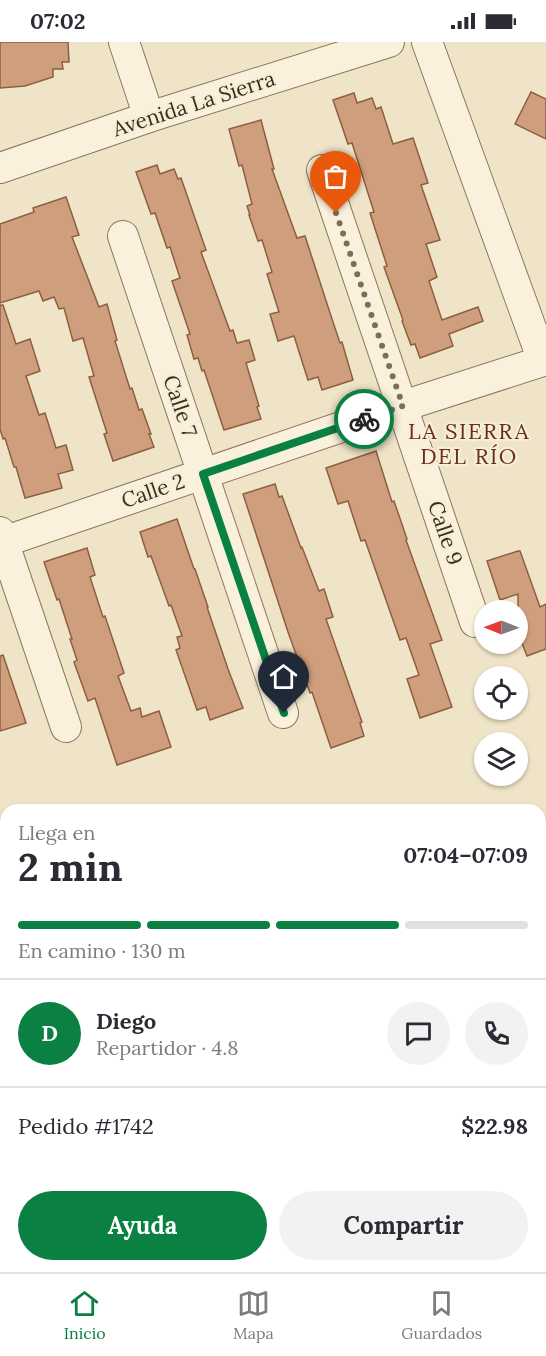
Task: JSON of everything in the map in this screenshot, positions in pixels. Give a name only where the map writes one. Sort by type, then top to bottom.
[{"type":"street","points":[[124,42],[149,117]]},
{"type":"street","name":"Avenida La Sierra","points":[[0,168],[149,117],[389,42]]},
{"type":"street","points":[[427,42],[544,361]]},
{"type":"street","name":"Calle 9","points":[[322,170],[474,619]]},
{"type":"street","name":"Calle 7","points":[[123,236],[284,713]]},
{"type":"street","name":"Calle 2","points":[[1,539],[544,361]]},
{"type":"street","points":[[1,539],[66,727]]},
{"type":"building","points":[[0,42],[68,42],[69,62],[62,62],[63,69],[53,69],[53,77],[25,86],[0,88]]},
{"type":"building","points":[[531,92],[546,99],[546,139],[515,124]]},
{"type":"building","points":[[354,93],[357,103],[372,98],[376,109],[381,107],[393,144],[413,138],[428,183],[421,185],[440,240],[426,244],[437,277],[429,281],[442,320],[478,307],[483,321],[449,334],[453,346],[420,358],[415,344],[411,345],[402,321],[384,267],[387,266],[370,213],[374,212],[352,143],[348,144],[333,100]]},
{"type":"building","points":[[261,120],[274,169],[272,169],[297,238],[305,236],[353,380],[322,390],[318,377],[308,380],[294,336],[278,341],[270,314],[279,312],[267,274],[272,272],[262,240],[258,241],[249,215],[247,206],[252,204],[242,165],[239,166],[229,129]]},
{"type":"building","points":[[157,165],[160,174],[174,169],[178,179],[181,178],[206,250],[201,252],[230,331],[233,330],[237,343],[249,340],[255,360],[246,363],[261,419],[224,430],[204,370],[202,371],[198,358],[194,359],[187,335],[190,334],[172,281],[180,278],[170,247],[167,248],[155,213],[151,214],[136,172]]},
{"type":"building","points":[[66,197],[79,235],[72,237],[99,307],[107,304],[117,340],[115,341],[130,389],[132,388],[139,410],[142,409],[154,447],[113,461],[104,434],[107,433],[89,377],[94,376],[83,338],[73,341],[64,308],[59,309],[54,297],[43,301],[39,291],[0,303],[0,224],[34,212],[33,208]]},
{"type":"building","points":[[0,305],[3,305],[16,344],[30,339],[40,371],[26,376],[39,415],[45,413],[56,448],[66,445],[73,470],[58,474],[62,488],[25,498],[16,467],[14,467],[0,429]]},
{"type":"building","points":[[376,451],[442,640],[430,644],[452,707],[420,718],[407,679],[419,675],[406,638],[400,640],[365,540],[361,541],[348,501],[338,504],[326,468]]},
{"type":"building","points":[[275,484],[279,497],[282,496],[319,591],[324,589],[333,617],[326,619],[362,722],[360,723],[364,736],[331,748],[288,632],[243,494]]},
{"type":"building","points":[[177,519],[243,708],[210,720],[206,707],[197,710],[176,650],[180,648],[177,637],[182,636],[151,556],[148,557],[140,532]]},
{"type":"building","points":[[87,548],[95,575],[90,577],[124,673],[118,676],[131,711],[140,708],[142,717],[159,711],[171,747],[117,765],[95,698],[88,701],[74,662],[77,660],[70,639],[72,639],[44,562]]},
{"type":"building","points":[[520,551],[540,607],[546,604],[546,649],[527,656],[528,600],[518,600],[518,594],[500,600],[487,561]]},
{"type":"building","points":[[3,655],[26,723],[0,731],[0,656]]},
{"type":"way so far","points":[[336,213],[403,406],[364,419]]},
{"type":"district","name":"LA SIERRA DEL RÍO","points":[[469,444]]},
{"type":"route","points":[[284,713],[203,474],[364,419]]}]
